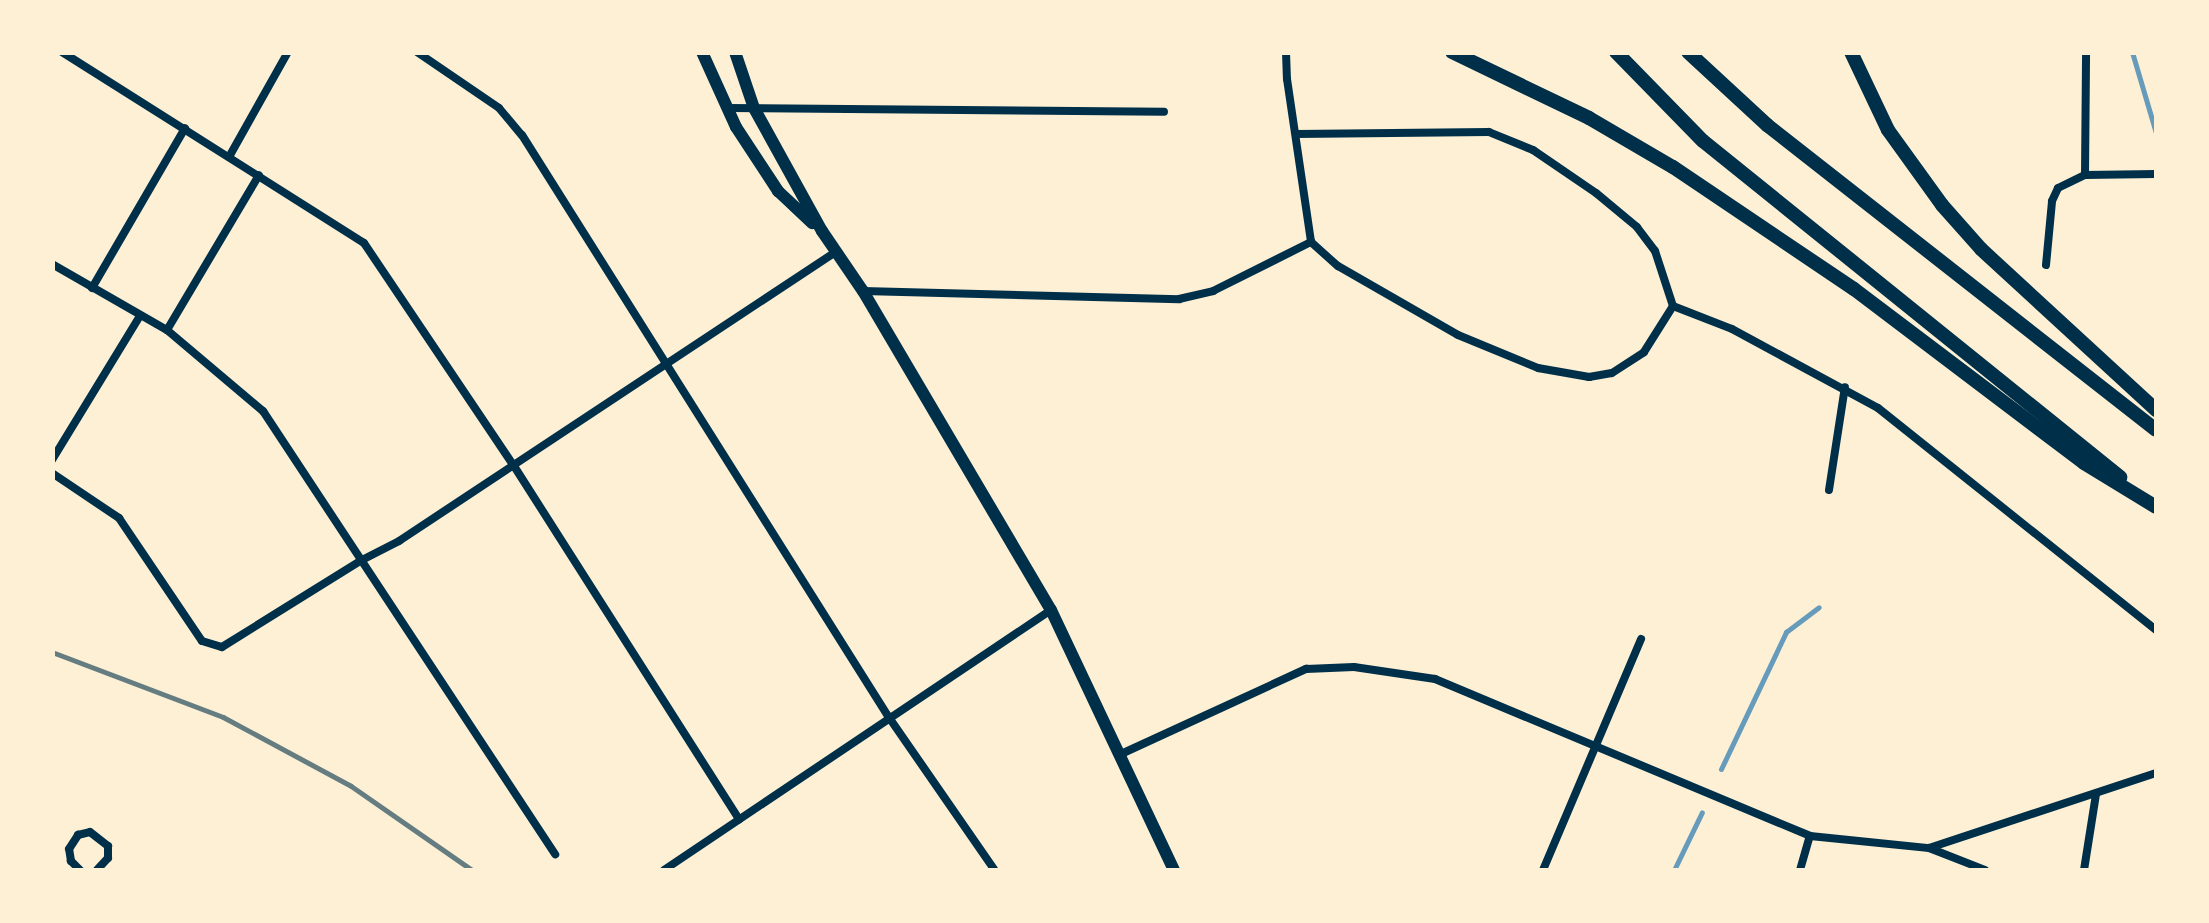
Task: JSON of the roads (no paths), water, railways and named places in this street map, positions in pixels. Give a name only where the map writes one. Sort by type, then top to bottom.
[{"type":"highway","points":[[1452,52],[1589,118],[1673,166],[1854,288],[2084,464],[2156,507]]},
{"type":"highway","points":[[1616,52],[1703,141],[2156,507]]},
{"type":"highway","points":[[1688,52],[1768,125],[2156,430]]},
{"type":"highway","points":[[1852,52],[1888,130],[1942,205],[1982,248],[2156,410]]},
{"type":"main road","points":[[702,52],[726,108],[778,191],[822,231]]},
{"type":"main road","points":[[735,52],[754,108],[834,254],[862,291],[1050,610],[1174,870]]},
{"type":"street","points":[[62,52],[364,244],[514,466],[738,819]]},
{"type":"street","points":[[229,157],[288,52]]},
{"type":"street","points":[[417,52],[499,108],[522,135],[888,716],[994,869]]},
{"type":"street","points":[[1286,52],[1311,242],[1338,266],[1414,312],[1538,368],[1589,377],[1612,373],[1644,352],[1673,306]]},
{"type":"street","points":[[2086,52],[2086,175]]},
{"type":"street","points":[[726,108],[1164,112]]},
{"type":"street","points":[[92,288],[185,128]]},
{"type":"street","points":[[1296,134],[1489,132],[1534,150],[1596,192],[1638,228],[1655,251],[1673,306]]},
{"type":"street","points":[[2046,265],[2052,201],[2058,188],[2086,175],[2156,174]]},
{"type":"street","points":[[167,330],[260,175]]},
{"type":"street","points":[[862,291],[1179,300],[1213,291],[1311,242]]},
{"type":"street","points":[[52,473],[119,518],[202,641],[222,647],[360,560],[398,542],[834,254]]},
{"type":"street","points":[[52,264],[167,330],[263,411],[555,854]]},
{"type":"street","points":[[1673,306],[1732,329],[1878,408],[2156,630]]},
{"type":"street","points":[[52,460],[140,316]]},
{"type":"street","points":[[1829,490],[1844,387]]},
{"type":"street","points":[[664,870],[1050,610]]},
{"type":"street","points":[[1543,870],[1640,639]]},
{"type":"street","points":[[1121,754],[1306,669],[1354,666],[1436,679],[1810,836],[1929,848],[1985,870]]},
{"type":"street","points":[[1929,848],[2156,773]]},
{"type":"street","points":[[2084,870],[2096,794]]},
{"type":"street","points":[[80,870],[70,861],[68,850],[78,835],[90,832],[108,846],[108,858],[98,870]]},
{"type":"street","points":[[1800,870],[1810,836]]},
{"type":"waterway","points":[[2132,52],[2156,133]]},
{"type":"waterway","points":[[1721,769],[1786,632],[1819,607]]},
{"type":"waterway","points":[[1674,870],[1702,812]]},
{"type":"railway","points":[[52,652],[223,717],[351,786],[472,870]]}]
